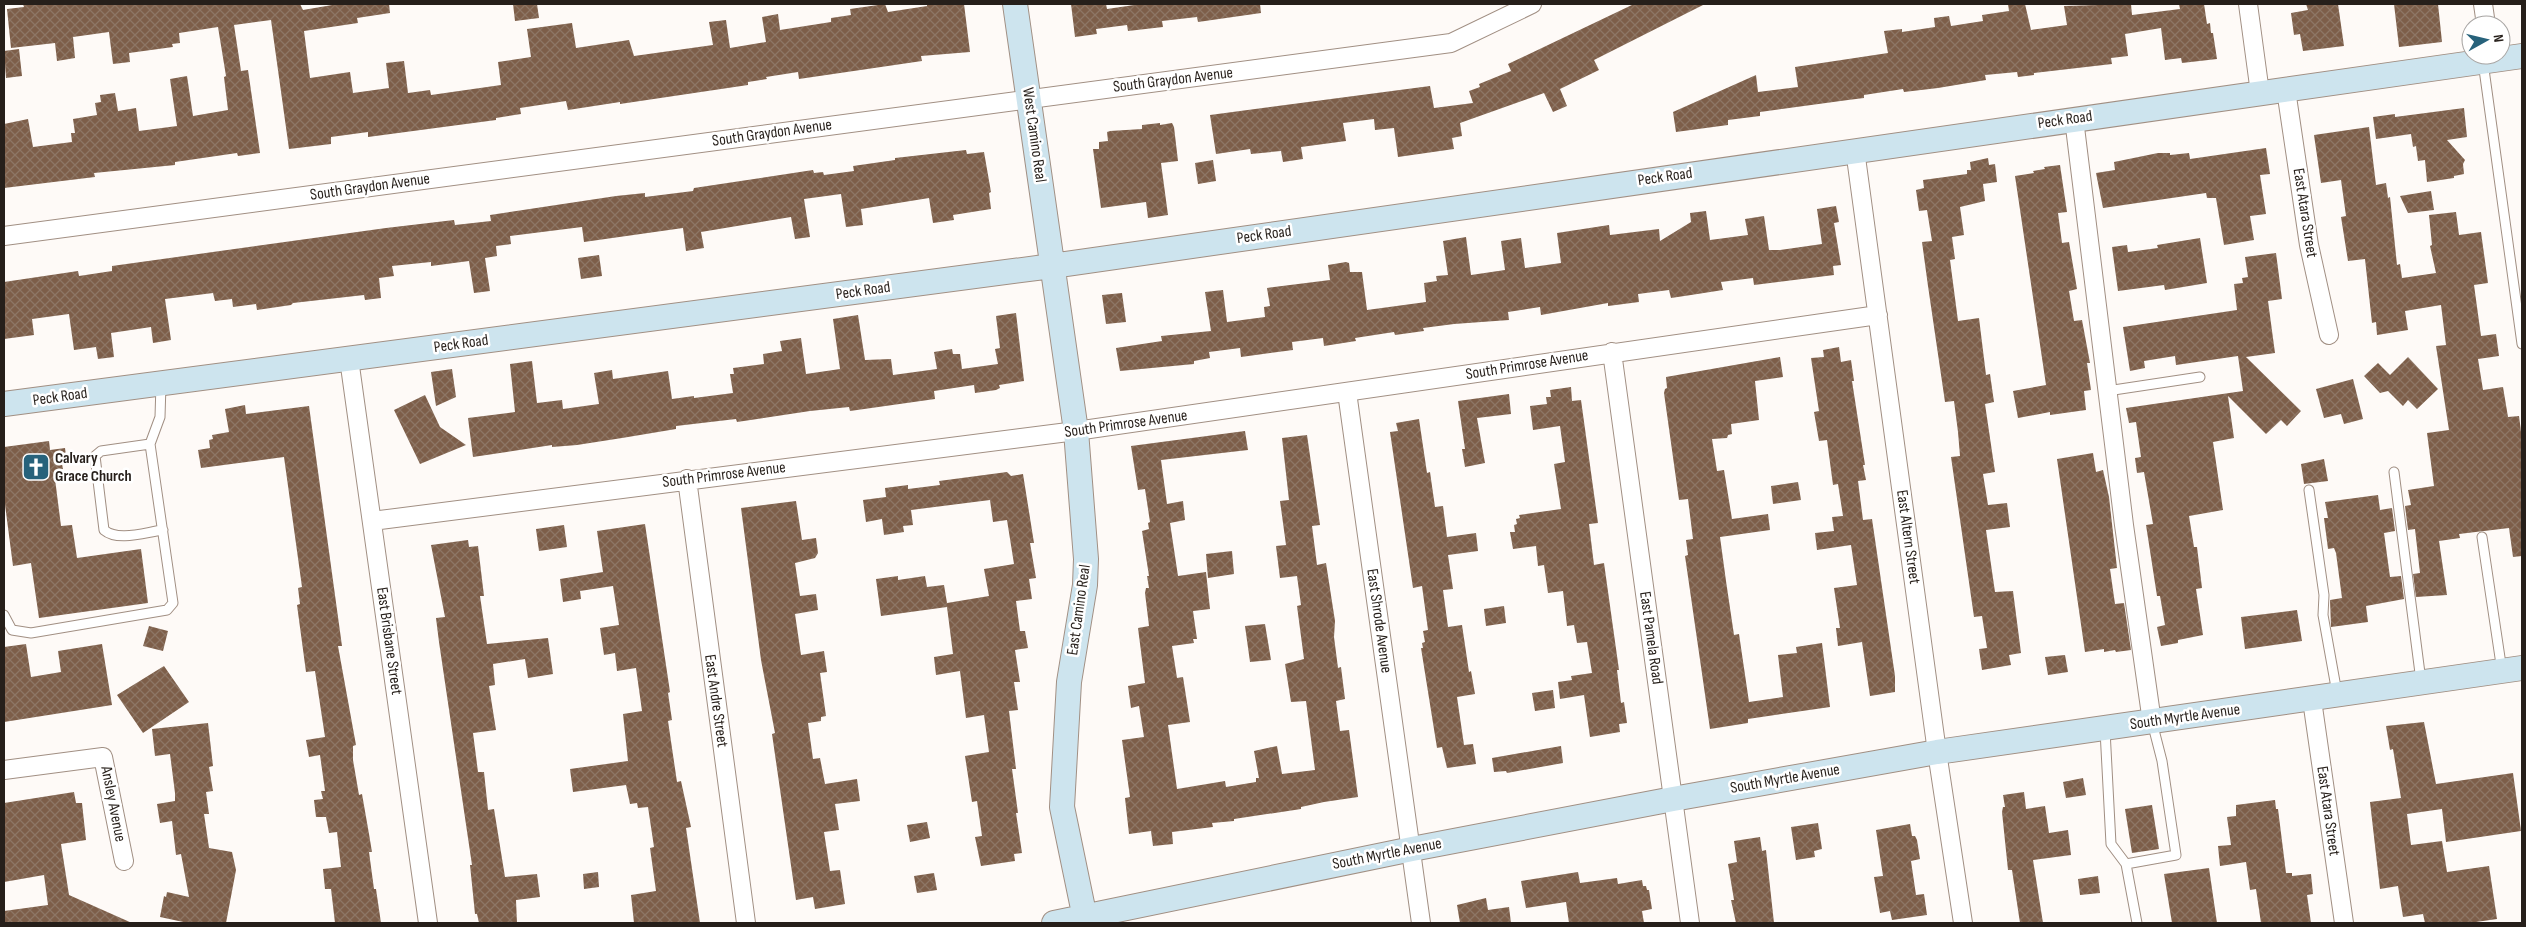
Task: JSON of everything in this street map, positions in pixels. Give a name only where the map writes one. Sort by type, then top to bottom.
[{"type":"street","name":"West Camino Real","points":[[1015,4],[1052,266]]},
{"type":"street","name":"South Graydon Avenue","points":[[4,236],[1451,43],[1532,4]]},
{"type":"street","points":[[2248,4],[2260,93]]},
{"type":"street","name":"Peck Road","points":[[4,404],[1052,266],[2286,90],[2461,63]]},
{"type":"street","name":"East Atara Street","points":[[2286,90],[2309,245],[2329,335]]},
{"type":"street","points":[[2074,119],[2124,525],[2152,722]]},
{"type":"street","name":"East Altern Street","points":[[1855,150],[1937,752],[1963,923]]},
{"type":"street","name":"East Camino Real","points":[[1052,266],[1076,431],[1086,559],[1084,593],[1068,682],[1062,806],[1086,920]]},
{"type":"street","name":"South Primrose Avenue","points":[[372,521],[687,479],[1076,431],[1878,315]]},
{"type":"street","name":"East Pamela Road","points":[[1612,352],[1690,923]]},
{"type":"street","name":"East Brisbane Street","points":[[349,359],[428,923]]},
{"type":"street","name":"East Shrode Avenue","points":[[1347,392],[1421,923]]},
{"type":"street","name":"East Andre Street","points":[[687,479],[746,923]]},
{"type":"street","name":"South Myrtle Avenue","points":[[1054,923],[1086,920],[1412,849],[1672,799],[1937,752],[2512,670]]},
{"type":"street","name":"East Atara Street","points":[[2312,700],[2344,923]]},
{"type":"street","name":"Ansley Avenue","points":[[4,770],[103,757],[124,861]]},
{"type":"lane","points":[[2489,65],[2522,344]]},
{"type":"lane","points":[[2108,391],[2200,377]]},
{"type":"lane","points":[[4,615],[12,630],[31,634],[167,610],[173,603],[150,444],[160,417],[161,384]]},
{"type":"lane","points":[[150,444],[101,451],[95,456],[104,530],[109,535],[117,536],[162,530]]},
{"type":"lane","points":[[2394,472],[2422,684]]},
{"type":"lane","points":[[2310,490],[2324,595],[2323,615],[2337,696]]},
{"type":"lane","points":[[2482,537],[2512,670]]},
{"type":"lane","points":[[2126,864],[2176,855],[2162,761],[2152,722]]},
{"type":"lane","points":[[2104,729],[2111,844],[2126,864],[2137,923]]},
{"type":"building","points":[[23,4],[300,4],[303,10],[338,4],[389,4],[390,13],[357,18],[358,23],[304,31],[310,78],[350,72],[353,93],[389,88],[386,63],[404,61],[408,93],[430,90],[431,95],[501,85],[498,62],[531,57],[527,29],[572,23],[576,48],[629,40],[634,56],[713,45],[709,22],[726,20],[730,48],[766,42],[762,17],[778,14],[780,30],[831,22],[831,18],[851,15],[850,9],[885,4],[888,12],[927,6],[927,4],[964,4],[970,52],[921,56],[922,61],[799,79],[798,72],[766,77],[767,79],[748,82],[748,85],[620,104],[620,102],[568,110],[566,101],[520,108],[521,114],[496,118],[496,120],[368,137],[368,132],[331,137],[331,144],[289,149],[271,20],[234,25],[241,71],[248,70],[260,153],[238,156],[237,153],[175,162],[175,165],[94,173],[95,177],[4,188],[4,124],[28,119],[33,147],[72,142],[71,133],[75,133],[73,119],[97,115],[95,103],[101,102],[100,95],[115,93],[118,111],[136,108],[139,131],[177,126],[170,79],[187,76],[193,116],[228,110],[224,77],[226,76],[218,27],[179,33],[180,43],[172,44],[173,47],[129,53],[130,62],[113,64],[109,32],[73,37],[75,58],[57,61],[55,43],[11,48],[7,9],[24,7]]},
{"type":"building","points":[[513,4],[537,4],[539,18],[515,21]]},
{"type":"building","points":[[1071,4],[1106,4],[1107,9],[1141,4],[1260,4],[1261,13],[1198,22],[1197,17],[1162,21],[1163,27],[1128,31],[1127,25],[1096,29],[1097,34],[1075,37]]},
{"type":"building","points":[[1634,4],[1705,4],[1594,60],[1599,70],[1560,89],[1567,106],[1553,112],[1544,93],[1460,123],[1462,136],[1452,138],[1454,149],[1398,157],[1394,128],[1375,130],[1374,119],[1343,123],[1346,141],[1301,147],[1303,159],[1283,162],[1281,151],[1251,154],[1250,149],[1216,154],[1210,115],[1430,86],[1434,108],[1473,103],[1469,91],[1480,87],[1479,84],[1511,71],[1508,64]]},
{"type":"building","points":[[2008,4],[2025,4],[2031,30],[2067,25],[2064,6],[2131,4],[2132,15],[2180,9],[2179,4],[2204,4],[2207,24],[2210,23],[2211,33],[2213,33],[2217,59],[2182,63],[2181,58],[2165,60],[2161,28],[2125,34],[2128,56],[2111,58],[2112,64],[2034,73],[2034,75],[2018,77],[2017,72],[1985,75],[1986,80],[1904,92],[1903,89],[1864,95],[1864,98],[1760,112],[1760,116],[1728,120],[1728,125],[1676,132],[1673,112],[1756,75],[1758,92],[1798,87],[1795,67],[1888,53],[1884,31],[1902,29],[1902,32],[1935,27],[1934,18],[1949,16],[1951,26],[1983,21],[1982,15],[2009,11]]},
{"type":"building","points":[[2306,4],[2338,4],[2344,46],[2303,51],[2300,34],[2294,35],[2291,13],[2308,10]]},
{"type":"building","points":[[2394,4],[2438,4],[2442,42],[2399,47]]},
{"type":"building","points":[[19,49],[22,76],[6,78],[4,51]]},
{"type":"building","points":[[2464,108],[2467,137],[2447,140],[2465,160],[2463,164],[2464,174],[2454,176],[2454,178],[2427,182],[2425,160],[2418,161],[2416,146],[2413,147],[2411,134],[2376,139],[2373,117],[2395,114],[2395,117]]},
{"type":"building","points":[[1160,123],[1160,125],[1172,123],[1174,127],[1178,161],[1161,163],[1168,215],[1148,218],[1146,202],[1101,208],[1093,149],[1099,149],[1099,142],[1108,141],[1107,132],[1142,129],[1142,125]]},
{"type":"building","points":[[2369,127],[2376,185],[2386,183],[2388,198],[2390,197],[2397,265],[2400,264],[2402,278],[2436,273],[2430,246],[2432,245],[2429,215],[2456,212],[2459,235],[2481,232],[2488,283],[2474,285],[2481,336],[2496,334],[2499,356],[2478,359],[2483,390],[2503,387],[2508,417],[2519,416],[2522,439],[2522,556],[2513,557],[2509,528],[2459,534],[2460,538],[2439,541],[2447,595],[2416,597],[2413,574],[2420,573],[2415,529],[2408,530],[2405,506],[2411,505],[2408,490],[2434,486],[2427,433],[2449,430],[2436,346],[2446,345],[2441,305],[2405,311],[2408,330],[2377,335],[2376,322],[2372,323],[2365,259],[2348,261],[2341,217],[2346,216],[2341,180],[2321,183],[2314,135]]},
{"type":"building","points":[[2266,148],[2270,174],[2260,175],[2266,214],[2250,216],[2254,240],[2224,245],[2216,198],[2207,198],[2206,193],[2103,208],[2096,173],[2115,170],[2114,162],[2158,153],[2170,153],[2170,155],[2189,153],[2190,159]]},
{"type":"building","points":[[966,150],[967,154],[984,152],[991,192],[989,193],[991,209],[953,215],[954,220],[933,223],[929,198],[861,209],[863,225],[846,227],[841,194],[804,199],[810,237],[795,239],[791,217],[701,232],[704,248],[686,251],[683,228],[584,242],[582,227],[510,236],[511,244],[496,246],[497,256],[485,258],[490,291],[474,293],[469,261],[431,266],[431,262],[392,266],[394,276],[379,278],[381,298],[365,300],[364,295],[293,303],[291,305],[257,310],[256,304],[233,307],[232,299],[215,301],[213,293],[165,299],[171,340],[153,343],[151,327],[111,333],[114,357],[98,359],[96,347],[74,350],[69,314],[32,319],[34,335],[4,339],[4,282],[78,271],[79,276],[112,271],[112,266],[386,228],[454,220],[455,225],[491,221],[490,215],[616,196],[645,193],[645,197],[693,191],[694,188],[813,170],[814,173],[823,172],[824,175],[854,171],[853,166],[895,160],[895,158]]},
{"type":"building","points":[[1988,158],[1989,165],[1995,164],[1997,182],[1983,184],[1985,201],[1960,207],[1964,235],[1952,237],[1955,259],[1950,260],[1958,321],[1979,318],[1986,375],[1990,374],[1994,402],[1985,404],[1995,472],[1983,474],[1988,505],[2007,503],[2010,527],[1986,530],[1995,592],[2013,591],[2021,653],[2009,655],[2011,665],[1982,670],[1979,649],[1987,648],[1982,616],[1974,617],[1951,457],[1960,456],[1954,401],[1945,402],[1922,242],[1932,241],[1927,210],[1919,211],[1916,190],[1924,188],[1923,180],[1967,174],[1967,170],[1971,170],[1970,162]]},
{"type":"building","points":[[1213,160],[1216,181],[1198,184],[1195,163]]},
{"type":"building","points":[[2060,165],[2067,212],[2058,213],[2062,243],[2069,242],[2077,289],[2069,291],[2074,321],[2082,320],[2090,363],[2087,363],[2091,390],[2084,391],[2086,410],[2050,415],[2050,412],[2018,418],[2013,391],[2046,385],[2015,176],[2034,173],[2033,171],[2045,169],[2044,167]]},
{"type":"building","points":[[2431,191],[2434,210],[2408,213],[2400,196]]},
{"type":"building","points":[[1836,206],[1839,222],[1834,223],[1841,265],[1833,266],[1834,275],[1754,285],[1753,278],[1721,282],[1723,290],[1671,298],[1669,290],[1638,294],[1639,302],[1608,306],[1608,303],[1541,315],[1540,307],[1508,312],[1509,320],[1423,328],[1424,331],[1395,335],[1394,332],[1355,338],[1356,341],[1324,346],[1323,338],[1292,342],[1293,350],[1241,357],[1240,348],[1209,352],[1210,358],[1194,361],[1194,364],[1120,371],[1116,348],[1162,341],[1161,336],[1211,331],[1205,292],[1223,290],[1227,322],[1265,317],[1264,307],[1270,306],[1267,288],[1330,280],[1328,265],[1346,262],[1349,263],[1350,272],[1362,272],[1367,310],[1426,302],[1424,283],[1437,281],[1436,276],[1448,275],[1443,241],[1466,237],[1471,275],[1505,270],[1501,241],[1521,238],[1525,268],[1561,263],[1557,233],[1609,225],[1610,235],[1659,229],[1660,241],[1691,222],[1690,213],[1706,211],[1710,240],[1748,235],[1745,219],[1764,216],[1769,250],[1780,250],[1822,244],[1817,209]]},
{"type":"building","points":[[2200,238],[2207,283],[2165,290],[2164,285],[2118,291],[2112,247],[2127,245],[2128,252],[2158,248],[2157,245]]},
{"type":"building","points":[[2276,253],[2282,299],[2268,301],[2275,353],[2246,357],[2301,411],[2287,426],[2281,420],[2266,434],[2228,396],[2234,438],[2213,442],[2223,510],[2189,516],[2194,547],[2197,547],[2202,588],[2196,589],[2203,635],[2161,646],[2157,627],[2165,625],[2160,596],[2157,596],[2146,525],[2153,524],[2144,472],[2137,473],[2135,458],[2141,457],[2136,422],[2129,423],[2126,408],[2243,391],[2238,356],[2176,365],[2175,356],[2144,361],[2145,368],[2130,371],[2123,327],[2237,310],[2234,284],[2243,283],[2242,278],[2248,277],[2245,257]]},
{"type":"building","points":[[599,255],[602,276],[581,279],[578,258]]},
{"type":"building","points":[[1122,293],[1126,322],[1106,324],[1102,295]]},
{"type":"building","points":[[1016,313],[1024,381],[999,385],[1000,388],[996,390],[975,393],[974,385],[934,391],[935,399],[850,411],[849,407],[737,422],[736,419],[676,426],[676,429],[577,445],[552,447],[552,445],[473,457],[468,418],[515,412],[510,364],[532,361],[537,403],[562,400],[563,409],[599,404],[594,373],[612,370],[613,379],[668,371],[672,399],[694,396],[694,398],[733,393],[730,374],[734,374],[733,368],[764,364],[763,354],[782,351],[780,341],[801,338],[806,374],[840,369],[833,319],[858,315],[865,360],[891,359],[893,375],[937,369],[934,352],[952,349],[953,354],[960,354],[962,369],[998,364],[995,349],[1000,348],[996,316]]},
{"type":"building","points":[[1839,347],[1841,362],[1851,360],[1854,381],[1852,381],[1865,465],[1863,465],[1866,480],[1858,481],[1863,520],[1872,519],[1895,676],[1895,692],[1870,696],[1862,642],[1838,646],[1836,628],[1840,628],[1834,588],[1857,585],[1851,545],[1817,550],[1815,533],[1834,531],[1832,517],[1843,516],[1838,484],[1833,485],[1827,440],[1819,441],[1814,412],[1819,411],[1811,358],[1824,357],[1823,350]]},
{"type":"building","points":[[1780,357],[1783,377],[1755,381],[1759,420],[1731,424],[1732,434],[1728,435],[1727,438],[1712,439],[1717,471],[1724,470],[1732,519],[1768,514],[1770,530],[1720,537],[1726,581],[1734,635],[1739,634],[1749,702],[1783,697],[1778,655],[1797,653],[1796,647],[1822,643],[1830,707],[1748,719],[1748,723],[1710,729],[1685,556],[1688,555],[1686,540],[1693,539],[1688,499],[1679,500],[1664,393],[1667,388],[1666,377]]},
{"type":"building","points":[[2408,357],[2438,389],[2417,409],[2408,400],[2403,406],[2388,391],[2380,393],[2364,376],[2378,363],[2390,375]]},
{"type":"building","points":[[452,369],[456,397],[436,406],[431,372]]},
{"type":"building","points":[[2353,379],[2363,419],[2344,424],[2341,414],[2324,418],[2316,389]]},
{"type":"building","points":[[1571,387],[1572,401],[1581,400],[1598,523],[1589,524],[1594,565],[1604,563],[1619,670],[1617,670],[1621,703],[1624,702],[1627,723],[1619,724],[1620,732],[1590,737],[1584,695],[1560,699],[1558,682],[1572,680],[1571,676],[1592,673],[1587,642],[1577,643],[1574,625],[1567,626],[1563,591],[1548,593],[1544,565],[1538,566],[1536,546],[1513,549],[1510,532],[1515,532],[1514,525],[1517,524],[1516,519],[1520,518],[1519,515],[1561,509],[1554,464],[1565,462],[1560,426],[1533,430],[1530,406],[1547,404],[1546,397],[1551,397],[1550,390]]},
{"type":"building","points":[[1509,394],[1511,414],[1477,418],[1485,463],[1465,467],[1462,449],[1465,449],[1458,401]]},
{"type":"building","points":[[425,395],[440,427],[466,445],[420,464],[394,410]]},
{"type":"building","points":[[245,405],[246,414],[309,406],[342,646],[338,646],[356,745],[353,746],[353,760],[359,795],[362,794],[369,834],[372,852],[369,852],[381,923],[335,923],[331,889],[325,889],[323,869],[341,867],[337,832],[329,833],[326,817],[316,817],[314,800],[323,799],[321,791],[325,791],[320,755],[309,757],[306,740],[325,737],[315,671],[306,672],[297,605],[300,604],[298,588],[302,587],[284,457],[201,468],[198,450],[210,448],[209,440],[213,439],[212,435],[229,432],[225,409]]},
{"type":"building","points":[[1419,419],[1427,473],[1430,472],[1435,507],[1443,506],[1447,537],[1476,533],[1478,551],[1448,555],[1453,589],[1443,590],[1448,627],[1462,625],[1469,672],[1471,671],[1475,694],[1457,697],[1464,745],[1473,744],[1476,764],[1447,768],[1442,747],[1437,748],[1421,648],[1423,648],[1422,643],[1425,642],[1423,631],[1428,630],[1422,586],[1413,588],[1390,432],[1398,431],[1396,423]]},
{"type":"building","points":[[1245,431],[1248,450],[1161,460],[1167,504],[1183,501],[1185,520],[1170,523],[1178,576],[1206,572],[1210,609],[1193,611],[1197,639],[1193,639],[1194,643],[1172,646],[1177,678],[1183,677],[1190,722],[1168,725],[1177,789],[1225,781],[1226,787],[1256,782],[1256,778],[1259,778],[1254,751],[1277,746],[1282,774],[1315,770],[1306,701],[1291,702],[1285,664],[1304,659],[1297,606],[1301,605],[1297,576],[1280,578],[1276,546],[1286,545],[1280,501],[1289,500],[1282,438],[1307,435],[1320,525],[1312,526],[1317,565],[1326,563],[1335,621],[1334,637],[1338,668],[1341,667],[1345,699],[1336,701],[1340,731],[1349,730],[1358,797],[1324,802],[1301,807],[1301,809],[1234,819],[1234,821],[1212,823],[1213,827],[1172,832],[1173,844],[1153,846],[1151,831],[1129,834],[1125,798],[1130,797],[1122,740],[1144,737],[1139,706],[1131,708],[1128,686],[1145,683],[1138,628],[1149,626],[1145,593],[1146,588],[1149,588],[1147,576],[1149,576],[1142,531],[1149,529],[1148,523],[1150,522],[1145,489],[1138,490],[1131,446]]},
{"type":"building","points":[[49,441],[50,450],[65,448],[67,464],[62,464],[63,469],[54,471],[61,526],[72,525],[77,558],[141,549],[148,603],[39,618],[31,563],[13,566],[4,497],[4,447]]},
{"type":"building","points":[[2093,453],[2096,472],[2103,470],[2109,497],[2117,568],[2110,569],[2115,604],[2124,603],[2131,650],[2104,652],[2104,649],[2085,652],[2057,459]]},
{"type":"building","points":[[2324,459],[2328,481],[2304,484],[2301,464]]},
{"type":"building","points":[[1007,472],[1011,476],[1023,474],[1034,543],[1030,543],[1036,578],[1029,579],[1032,599],[1016,601],[1020,631],[1025,631],[1028,648],[1015,650],[1020,682],[1014,682],[1018,710],[1009,711],[1016,769],[1012,769],[1018,813],[1016,813],[1022,853],[1014,854],[1015,861],[981,866],[975,837],[982,836],[977,801],[972,802],[965,756],[989,752],[984,715],[966,718],[960,671],[936,675],[934,657],[953,654],[947,607],[881,616],[876,579],[898,576],[898,580],[925,576],[927,587],[944,585],[947,603],[989,596],[984,569],[1014,564],[1007,520],[993,522],[990,500],[911,510],[913,525],[903,526],[904,532],[884,535],[882,519],[866,522],[863,500],[886,497],[885,488],[908,485],[908,489],[940,485],[939,481]]},
{"type":"building","points":[[1798,482],[1801,500],[1773,504],[1771,486]]},
{"type":"building","points":[[2378,495],[2380,510],[2392,508],[2395,531],[2384,533],[2390,577],[2401,576],[2404,599],[2366,606],[2368,622],[2331,627],[2330,600],[2342,598],[2336,553],[2334,548],[2328,549],[2324,518],[2328,518],[2325,502]]},
{"type":"building","points":[[796,501],[802,540],[816,538],[818,553],[815,558],[795,563],[800,596],[816,594],[818,610],[795,614],[801,655],[824,651],[827,672],[820,673],[826,716],[821,717],[821,721],[808,723],[813,759],[820,758],[825,784],[857,779],[860,801],[835,804],[839,830],[824,832],[830,871],[840,870],[845,904],[815,909],[813,897],[796,900],[772,734],[775,733],[761,660],[741,508]]},
{"type":"building","points":[[645,524],[670,692],[668,693],[672,720],[668,721],[677,782],[681,781],[691,827],[686,828],[700,923],[634,923],[631,895],[656,891],[650,848],[654,847],[648,807],[638,808],[637,803],[630,804],[626,785],[573,792],[570,769],[628,761],[623,714],[642,711],[636,668],[617,671],[615,653],[604,655],[600,628],[619,625],[613,586],[580,591],[581,599],[563,602],[560,579],[603,572],[597,531]]},
{"type":"building","points":[[564,525],[567,547],[539,551],[536,529]]},
{"type":"building","points":[[468,540],[469,547],[478,546],[484,596],[480,596],[487,644],[548,638],[553,674],[528,678],[525,659],[493,664],[495,685],[489,686],[496,730],[473,733],[478,772],[484,772],[488,810],[494,809],[505,877],[537,874],[540,897],[516,900],[517,923],[479,923],[477,914],[475,914],[470,865],[472,865],[439,642],[436,618],[445,617],[431,545]]},
{"type":"building","points":[[1232,551],[1234,574],[1208,578],[1206,554]]},
{"type":"building","points":[[1504,606],[1506,623],[1486,626],[1484,609]]},
{"type":"building","points":[[2297,610],[2302,641],[2245,649],[2241,617]]},
{"type":"building","points":[[1265,624],[1271,660],[1250,662],[1245,626]]},
{"type":"building","points":[[149,626],[168,631],[163,651],[143,646]]},
{"type":"building","points":[[26,644],[31,677],[61,672],[58,651],[102,644],[112,705],[4,722],[4,647]]},
{"type":"building","points":[[2065,655],[2068,672],[2048,675],[2045,657]]},
{"type":"building","points":[[164,666],[189,702],[143,733],[117,695]]},
{"type":"building","points":[[1553,690],[1555,708],[1535,711],[1532,693]]},
{"type":"building","points":[[2424,722],[2436,784],[2513,773],[2521,831],[2446,842],[2442,809],[2407,814],[2411,845],[2442,841],[2447,872],[2489,866],[2497,919],[2469,923],[2425,923],[2423,914],[2403,917],[2398,886],[2380,889],[2370,802],[2401,798],[2393,749],[2390,750],[2386,726]]},
{"type":"building","points":[[208,723],[213,766],[209,767],[213,791],[206,792],[209,814],[204,814],[209,848],[232,852],[236,870],[226,923],[188,923],[160,917],[164,896],[166,897],[167,892],[189,897],[181,854],[176,855],[172,821],[160,823],[157,804],[175,801],[175,793],[170,754],[155,756],[152,729]]},
{"type":"building","points":[[1561,746],[1563,763],[1507,773],[1506,771],[1494,772],[1492,758]]},
{"type":"building","points":[[2083,778],[2086,795],[2066,798],[2063,782]]},
{"type":"building","points":[[74,792],[76,803],[82,803],[86,840],[61,844],[69,895],[132,923],[4,923],[4,911],[48,905],[44,875],[4,882],[4,803]]},
{"type":"building","points":[[2024,792],[2026,809],[2045,806],[2049,833],[2068,830],[2071,855],[2033,860],[2043,923],[2020,923],[2012,870],[2008,870],[2002,812],[2003,807],[2005,807],[2003,795]]},
{"type":"building","points":[[2275,800],[2276,809],[2278,809],[2286,873],[2292,873],[2292,876],[2311,874],[2313,894],[2307,895],[2311,923],[2261,923],[2256,889],[2250,890],[2246,862],[2220,866],[2218,846],[2231,845],[2227,817],[2236,816],[2236,805]]},
{"type":"building","points":[[2152,805],[2159,849],[2132,853],[2125,809]]},
{"type":"building","points":[[927,822],[930,838],[910,842],[907,825]]},
{"type":"building","points":[[1818,823],[1822,849],[1814,851],[1815,857],[1796,860],[1791,827]]},
{"type":"building","points":[[1910,824],[1912,836],[1915,836],[1917,840],[1920,859],[1911,861],[1916,895],[1924,894],[1927,915],[1892,920],[1890,911],[1880,913],[1874,877],[1883,876],[1876,830]]},
{"type":"building","points":[[1760,837],[1762,851],[1766,850],[1774,923],[1736,923],[1731,900],[1734,900],[1728,864],[1737,862],[1734,841]]},
{"type":"building","points":[[2209,868],[2217,923],[2172,923],[2164,874]]},
{"type":"building","points":[[598,872],[599,887],[584,889],[583,874]]},
{"type":"building","points":[[1578,872],[1580,883],[1617,878],[1618,884],[1642,880],[1643,886],[1646,886],[1647,890],[1649,890],[1652,909],[1642,911],[1644,923],[1569,923],[1566,902],[1526,908],[1521,881]]},
{"type":"building","points":[[934,873],[937,890],[917,893],[914,876]]},
{"type":"building","points":[[2098,876],[2100,893],[2080,895],[2078,879]]},
{"type":"building","points":[[1486,898],[1488,910],[1509,907],[1511,923],[1460,923],[1457,905]]},
{"type":"place","name":"Calvary Grace Church","points":[[36,467]]}]
